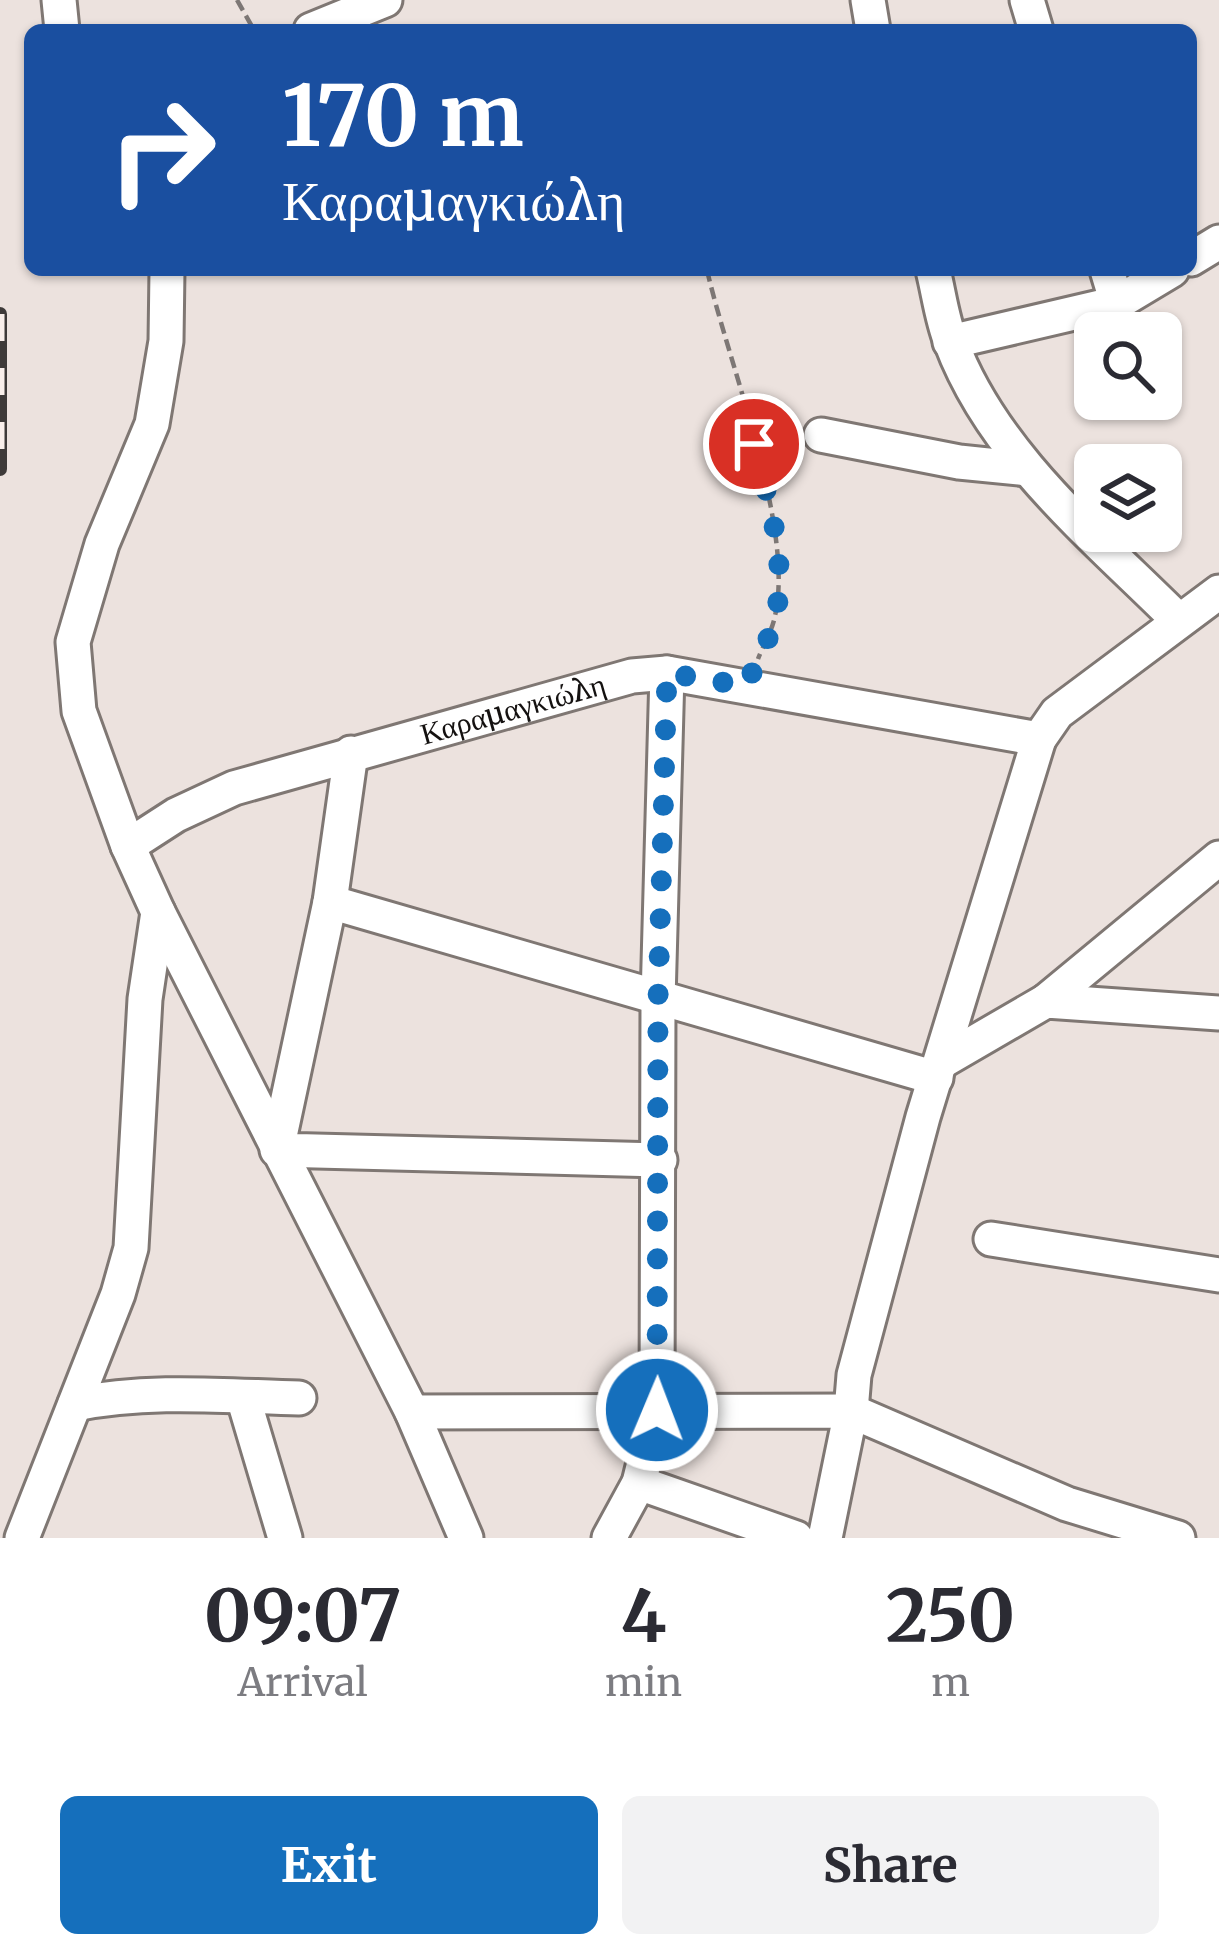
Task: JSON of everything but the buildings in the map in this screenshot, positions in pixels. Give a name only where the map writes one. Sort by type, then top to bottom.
[{"type":"street","points":[[325,24],[385,0]]},
{"type":"street","points":[[167,276],[166,341],[152,424],[102,544],[73,643],[79,711],[128,846],[158,912],[412,1412],[466,1538]]},
{"type":"street","points":[[934,276],[950,341],[983,406],[1028,469],[1178,620]]},
{"type":"street","points":[[1109,276],[1117,303]]},
{"type":"street","points":[[950,341],[1117,303],[1162,276]]},
{"type":"street","points":[[821,435],[959,462],[1028,469]]},
{"type":"street","points":[[825,1538],[854,1375],[1039,739],[1057,713],[1219,592]]},
{"type":"street","points":[[609,1538],[639,1483],[657,1410],[658,1000],[667,673]]},
{"type":"street","name":"Καραμαγκιώλη","points":[[128,846],[176,815],[234,788],[632,676],[667,673],[1039,739]]},
{"type":"street","points":[[277,1150],[330,902],[351,753]]},
{"type":"street","points":[[330,902],[658,1000],[939,1070],[1046,1001],[1219,858]]},
{"type":"street","points":[[22,1538],[118,1294],[131,1248],[145,999],[158,912]]},
{"type":"street","points":[[1046,1001],[1219,1013]]},
{"type":"street","points":[[277,1150],[659,1160]]},
{"type":"street","points":[[991,1239],[1219,1275]]},
{"type":"street","points":[[75,1404],[161,1394],[299,1398]]},
{"type":"street","points":[[243,1396],[285,1538]]},
{"type":"street","points":[[412,1412],[851,1411],[1067,1504],[1178,1538]]},
{"type":"street","points":[[639,1483],[796,1538]]},
{"type":"path","points":[[708,276],[775,525],[776,617],[746,686]]},
{"type":"railway","points":[[0,314],[0,469]]},
{"type":"route","points":[[657,1410],[658,1000],[667,673],[746,686],[776,617],[775,525],[754,444]]}]
